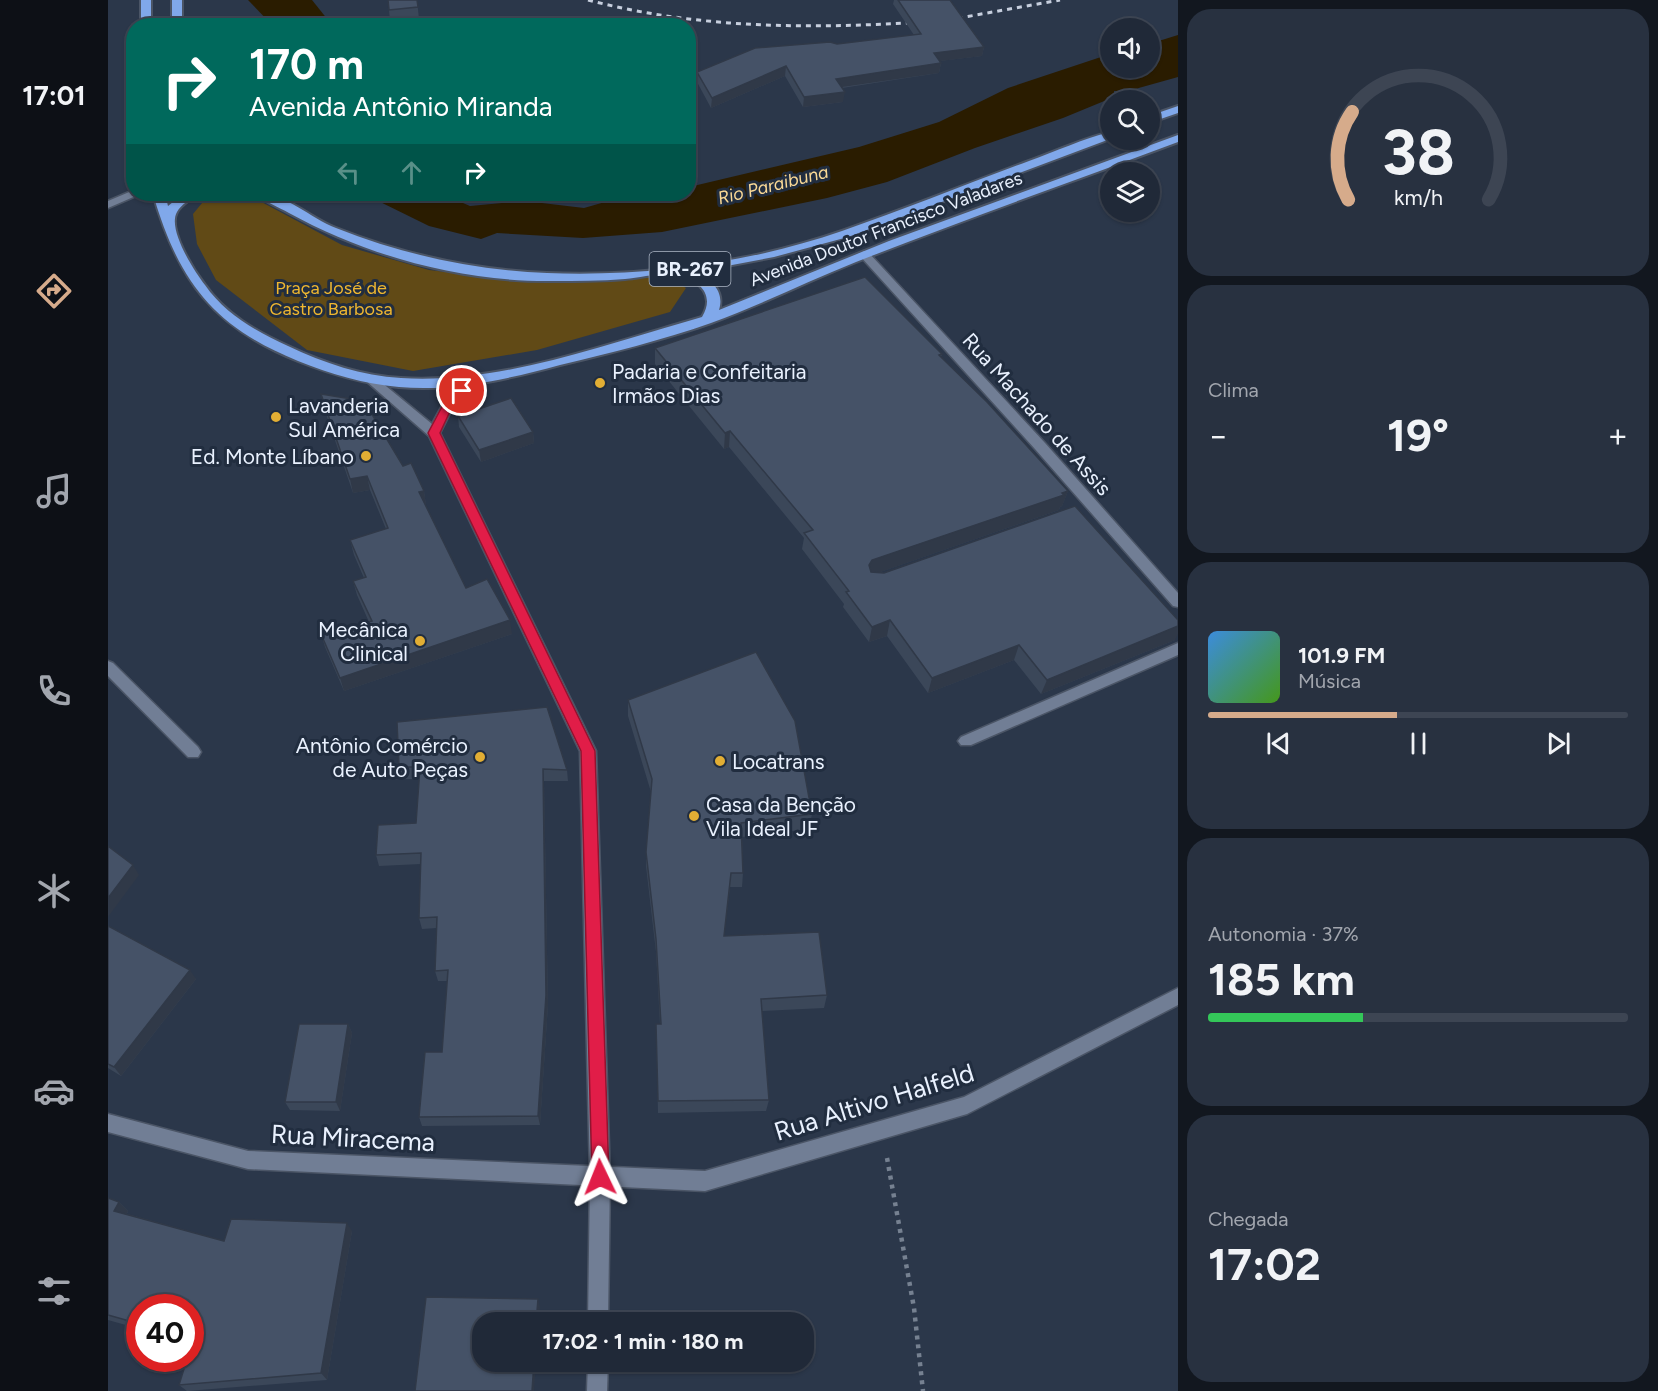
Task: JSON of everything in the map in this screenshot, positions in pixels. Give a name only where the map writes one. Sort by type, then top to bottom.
[{"type":"highway","points":[[146,0],[146,18]]},
{"type":"highway","points":[[177,0],[177,18]]},
{"type":"highway","points":[[1160,116],[1178,109]]},
{"type":"highway","name":"Avenida Doutor Francisco Valadares","points":[[161,201],[183,264],[204,294],[231,321],[267,343],[319,364],[371,380],[423,383],[475,379],[545,365],[707,319],[864,254],[1178,138]]},
{"type":"highway","name":"Avenida Doutor Francisco Valadares","points":[[276,201],[320,226],[362,243],[458,267],[511,274],[566,277],[680,271],[772,254],[844,234],[1100,139]]},
{"type":"highway","points":[[167,222],[169,212],[180,201]]},
{"type":"highway","points":[[680,271],[694,275],[713,291],[716,300],[714,310],[707,319]]},
{"type":"street","points":[[108,205],[126,197]]},
{"type":"street","name":"Rua Machado de Assis","points":[[864,254],[1088,508],[1176,596]]},
{"type":"street","points":[[434,433],[449,403],[475,379]]},
{"type":"street","points":[[371,380],[434,433],[588,751],[600,1177],[598,1312]]},
{"type":"street","points":[[966,741],[1178,649]]},
{"type":"street","points":[[108,667],[193,752]]},
{"type":"street","name":"Rua Altivo Halfeld","points":[[600,1177],[705,1181],[967,1105],[1178,996]]},
{"type":"street","name":"Rua Miracema","points":[[108,1123],[248,1160],[600,1177]]},
{"type":"street","points":[[597,1391],[598,1372]]},
{"type":"path","points":[[879,1130],[891,1174],[914,1308],[923,1391]]},
{"type":"green space","name":"Praça José de Castro Barbosa","points":[[204,201],[260,201],[342,245],[429,270],[505,279],[637,275],[671,279],[686,288],[670,312],[537,350],[413,371],[307,350],[216,280],[197,244],[193,214]]},
{"type":"water","points":[[248,0],[312,0],[326,18],[265,18]]},
{"type":"water","name":"Rio Paraibuna","points":[[1178,35],[1178,77],[1132,90],[1100,90],[1100,103],[1063,118],[975,148],[887,182],[827,198],[662,232],[583,238],[497,233],[481,239],[429,226],[378,201],[458,201],[470,206],[525,201],[584,208],[608,201],[696,201],[696,185],[859,147],[939,122],[1008,88],[1100,57],[1100,78],[1160,78],[1160,41]]},
{"type":"building","points":[[388,0],[417,0],[418,7],[389,10]]},
{"type":"building","points":[[898,0],[950,0],[984,47],[934,53],[941,63],[836,79],[845,92],[804,97],[786,66],[712,98],[697,72],[755,48],[830,42],[837,44],[921,34]]},
{"type":"building","points":[[865,277],[942,354],[939,355],[987,402],[1068,491],[1062,493],[1064,495],[872,560],[869,565],[871,572],[884,573],[1075,506],[1178,620],[1178,626],[1047,680],[1019,645],[932,678],[890,620],[872,627],[846,592],[849,591],[804,533],[813,530],[730,431],[725,433],[655,348]]},
{"type":"building","points":[[321,394],[364,401],[403,466],[411,463],[424,491],[419,492],[466,588],[487,579],[510,620],[340,678],[321,634],[372,621],[353,581],[366,577],[350,540],[388,528],[367,476],[350,479]]},
{"type":"building","points":[[511,398],[533,432],[479,450],[458,416]]},
{"type":"building","points":[[756,652],[795,721],[812,814],[741,823],[743,873],[731,873],[724,936],[819,932],[827,995],[761,999],[769,1100],[658,1101],[656,1024],[661,1024],[656,939],[646,852],[652,779],[628,700]]},
{"type":"building","points":[[547,707],[567,770],[543,769],[546,995],[538,1116],[419,1117],[425,1052],[442,1052],[448,970],[435,971],[437,917],[419,918],[421,853],[376,855],[378,825],[416,823],[420,767],[399,767],[397,722]]},
{"type":"building","points":[[108,846],[133,865],[108,898]]},
{"type":"building","points":[[108,926],[190,970],[114,1067],[108,1064]]},
{"type":"building","points":[[299,1024],[348,1024],[336,1102],[285,1102]]},
{"type":"building","points":[[108,1198],[119,1202],[114,1211],[224,1241],[231,1219],[347,1223],[321,1373],[179,1385],[183,1372],[204,1372],[204,1294],[126,1294],[126,1320],[108,1315]]},
{"type":"building","points":[[426,1297],[538,1299],[537,1312],[472,1312],[472,1372],[533,1372],[532,1391],[415,1391]]},
{"type":"railway","points":[[588,0],[679,18]]},
{"type":"railway","points":[[948,20],[1060,0]]},
{"type":"railway","points":[[696,20],[797,26],[924,22]]},
{"type":"place","name":"Padaria e Confeitaria Irmãos Dias","points":[[600,383]]},
{"type":"place","name":"Lavanderia Sul América","points":[[276,417]]},
{"type":"place","name":"Ed. Monte Líbano","points":[[366,456]]},
{"type":"place","name":"Mecânica Clinical","points":[[420,641]]},
{"type":"place","name":"Antônio Comércio de Auto Peças","points":[[480,757]]},
{"type":"place","name":"Locatrans","points":[[720,761]]},
{"type":"place","name":"Casa da Benção Vila Ideal JF","points":[[694,816]]},
{"type":"route","points":[[462,391],[449,403],[434,433],[588,751],[600,1177]]}]
